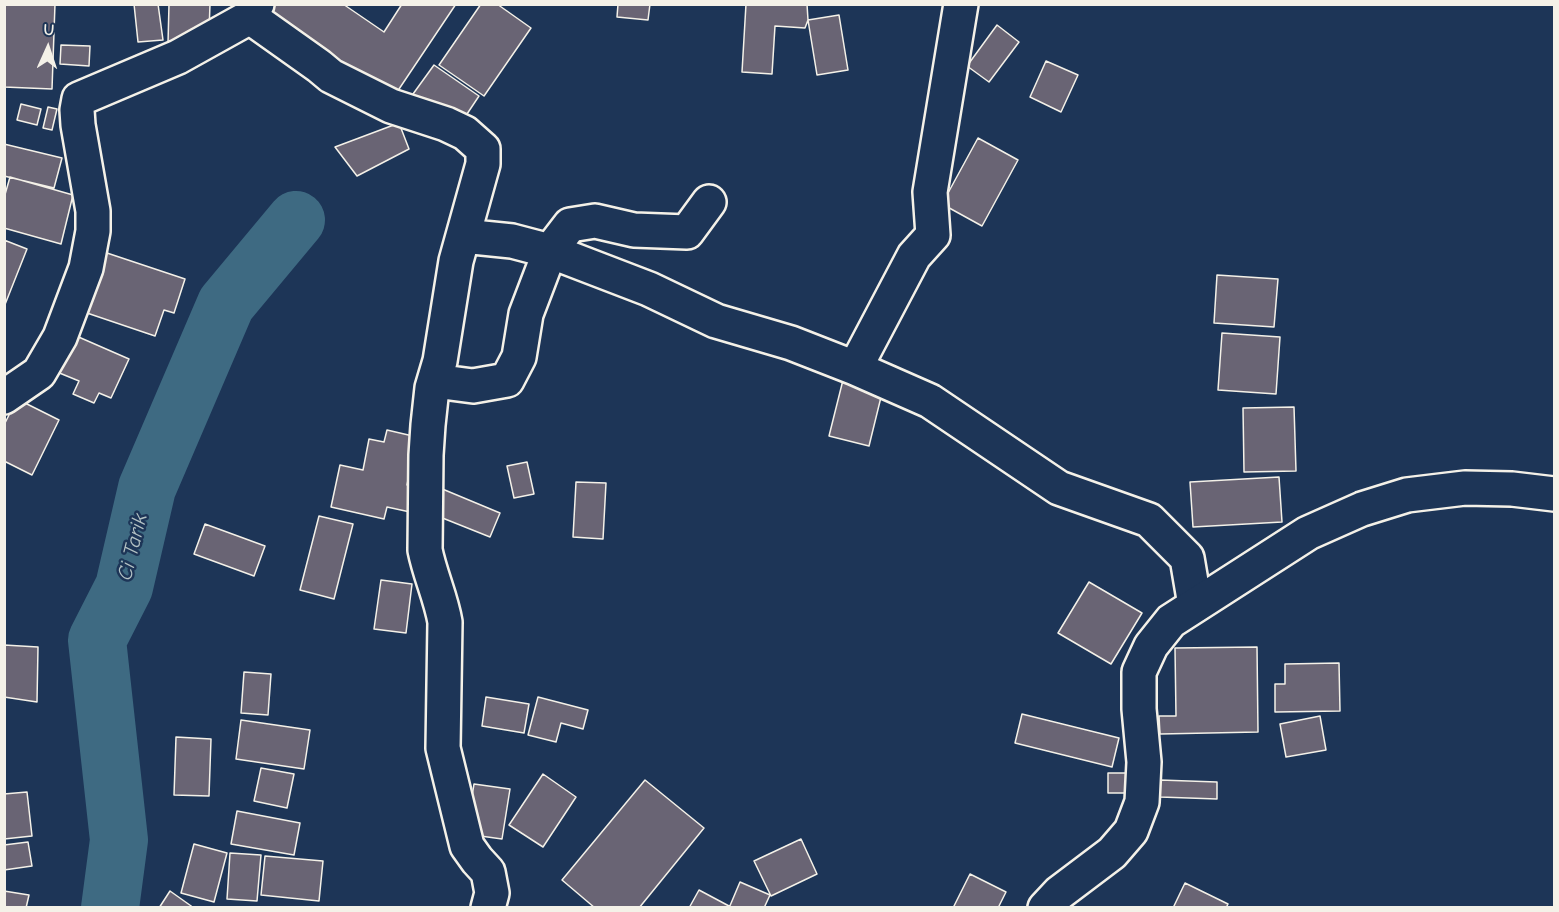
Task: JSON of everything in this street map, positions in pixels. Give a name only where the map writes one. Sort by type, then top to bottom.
[{"type":"street","points":[[855,368],[914,256],[933,235],[930,192],[961,4]]},
{"type":"street","points":[[4,397],[39,373],[60,337],[86,268],[93,231],[93,211],[78,124],[77,110],[80,99],[178,57],[254,11],[331,76],[391,106],[446,124],[474,141],[483,164],[456,261],[440,361],[432,388],[428,425],[425,550],[445,622],[443,748],[467,846],[488,872],[492,893],[488,908]]},
{"type":"street","points":[[435,381],[473,386],[507,380],[519,357],[526,314],[550,251],[570,225],[595,221],[634,230],[687,232],[709,202]]},
{"type":"street","points":[[463,236],[512,241],[550,251],[649,289],[716,321],[791,343],[930,400],[1059,488],[1149,520],[1187,558],[1195,605]]},
{"type":"street","points":[[1045,908],[1059,893],[1112,854],[1131,831],[1142,802],[1144,772],[1138,672],[1151,646],[1172,621],[1308,533],[1362,509],[1407,495],[1465,488],[1512,489],[1554,494]]},
{"type":"building","points":[[4,4],[55,4],[52,89],[4,87]]},
{"type":"building","points":[[134,4],[158,4],[163,40],[138,42]]},
{"type":"building","points":[[169,4],[210,4],[209,32],[168,43]]},
{"type":"building","points":[[265,4],[343,4],[384,32],[402,4],[456,4],[393,98],[261,10]]},
{"type":"building","points":[[481,4],[497,4],[531,28],[484,96],[439,65]]},
{"type":"building","points":[[618,4],[650,4],[648,20],[617,17]]},
{"type":"building","points":[[746,4],[807,4],[808,20],[805,28],[775,26],[772,74],[742,72]]},
{"type":"building","points":[[839,15],[848,70],[817,75],[808,20]]},
{"type":"building","points":[[997,25],[1019,42],[989,82],[967,66]]},
{"type":"building","points":[[61,45],[90,46],[89,66],[60,64]]},
{"type":"building","points":[[1046,61],[1078,75],[1061,112],[1030,97]]},
{"type":"building","points":[[434,65],[479,96],[459,126],[413,94]]},
{"type":"building","points":[[21,104],[41,109],[37,125],[17,120]]},
{"type":"building","points":[[48,107],[57,109],[52,130],[43,128]]},
{"type":"building","points":[[399,123],[409,149],[357,176],[335,147]]},
{"type":"building","points":[[978,138],[1018,160],[982,226],[942,204]]},
{"type":"building","points":[[4,144],[62,158],[54,188],[4,176]]},
{"type":"building","points":[[10,177],[73,195],[61,244],[4,228],[4,198]]},
{"type":"building","points":[[4,240],[27,249],[4,307]]},
{"type":"building","points":[[104,252],[185,279],[174,313],[164,310],[155,336],[84,312]]},
{"type":"building","points":[[1217,275],[1278,279],[1274,327],[1214,323]]},
{"type":"building","points":[[1222,333],[1280,337],[1276,394],[1218,390]]},
{"type":"building","points":[[74,335],[129,359],[111,398],[99,393],[94,403],[73,394],[79,381],[57,372]]},
{"type":"building","points":[[843,380],[883,389],[869,446],[829,436]]},
{"type":"building","points":[[17,399],[59,420],[32,475],[4,461],[4,425]]},
{"type":"building","points":[[1294,407],[1296,471],[1244,472],[1243,408]]},
{"type":"building","points":[[387,430],[417,437],[407,485],[416,487],[410,512],[387,507],[384,519],[331,507],[340,465],[363,470],[369,439],[384,442]]},
{"type":"building","points":[[527,462],[534,494],[514,498],[507,466]]},
{"type":"building","points":[[1279,477],[1282,522],[1193,527],[1190,482]]},
{"type":"building","points":[[576,482],[606,483],[603,539],[573,537]]},
{"type":"building","points":[[440,488],[500,513],[490,537],[430,513]]},
{"type":"building","points":[[319,516],[353,524],[334,599],[300,590]]},
{"type":"building","points":[[205,524],[265,546],[254,576],[194,554]]},
{"type":"building","points":[[381,580],[412,584],[406,633],[374,629]]},
{"type":"building","points":[[1089,582],[1142,613],[1111,664],[1058,633]]},
{"type":"building","points":[[4,645],[38,647],[37,702],[4,697]]},
{"type":"building","points":[[1257,647],[1258,732],[1160,734],[1159,716],[1176,716],[1175,648]]},
{"type":"building","points":[[1339,663],[1340,711],[1275,712],[1275,684],[1285,684],[1285,664]]},
{"type":"building","points":[[244,672],[271,674],[268,715],[241,713]]},
{"type":"building","points":[[486,697],[529,704],[524,733],[482,726]]},
{"type":"building","points":[[538,697],[588,710],[583,729],[561,723],[556,742],[528,735]]},
{"type":"building","points":[[1022,714],[1119,738],[1112,767],[1015,743]]},
{"type":"building","points":[[1320,716],[1326,750],[1286,757],[1280,724]]},
{"type":"building","points":[[241,720],[310,730],[304,769],[236,759]]},
{"type":"building","points":[[176,737],[211,739],[209,796],[174,795]]},
{"type":"building","points":[[261,768],[294,774],[287,808],[254,801]]},
{"type":"building","points":[[1108,773],[1129,773],[1128,793],[1108,793]]},
{"type":"building","points":[[543,774],[576,797],[543,847],[509,825]]},
{"type":"building","points":[[645,780],[704,828],[639,908],[595,908],[562,880]]},
{"type":"building","points":[[1160,780],[1217,782],[1217,799],[1160,797]]},
{"type":"building","points":[[474,784],[510,789],[502,839],[466,834]]},
{"type":"building","points":[[27,792],[32,836],[4,839],[4,794]]},
{"type":"building","points":[[237,811],[300,823],[294,855],[231,844]]},
{"type":"building","points":[[801,839],[817,874],[771,896],[754,861]]},
{"type":"building","points":[[28,842],[32,866],[4,870],[4,845]]},
{"type":"building","points":[[194,844],[227,853],[214,902],[181,893]]},
{"type":"building","points":[[230,853],[261,855],[257,901],[227,899]]},
{"type":"building","points":[[265,856],[323,861],[319,901],[261,895]]},
{"type":"building","points":[[970,874],[1006,892],[998,908],[953,908]]},
{"type":"building","points":[[740,882],[770,895],[764,908],[729,908]]},
{"type":"building","points":[[1185,883],[1228,904],[1226,908],[1173,908]]},
{"type":"building","points":[[699,890],[729,906],[729,908],[689,908]]},
{"type":"building","points":[[4,891],[29,895],[26,908],[4,908]]},
{"type":"building","points":[[170,891],[194,908],[159,908]]},
{"type":"waterway","name":"Ci Tarik","points":[[110,908],[119,840],[97,640],[124,587],[147,488],[226,304],[296,220]]}]
